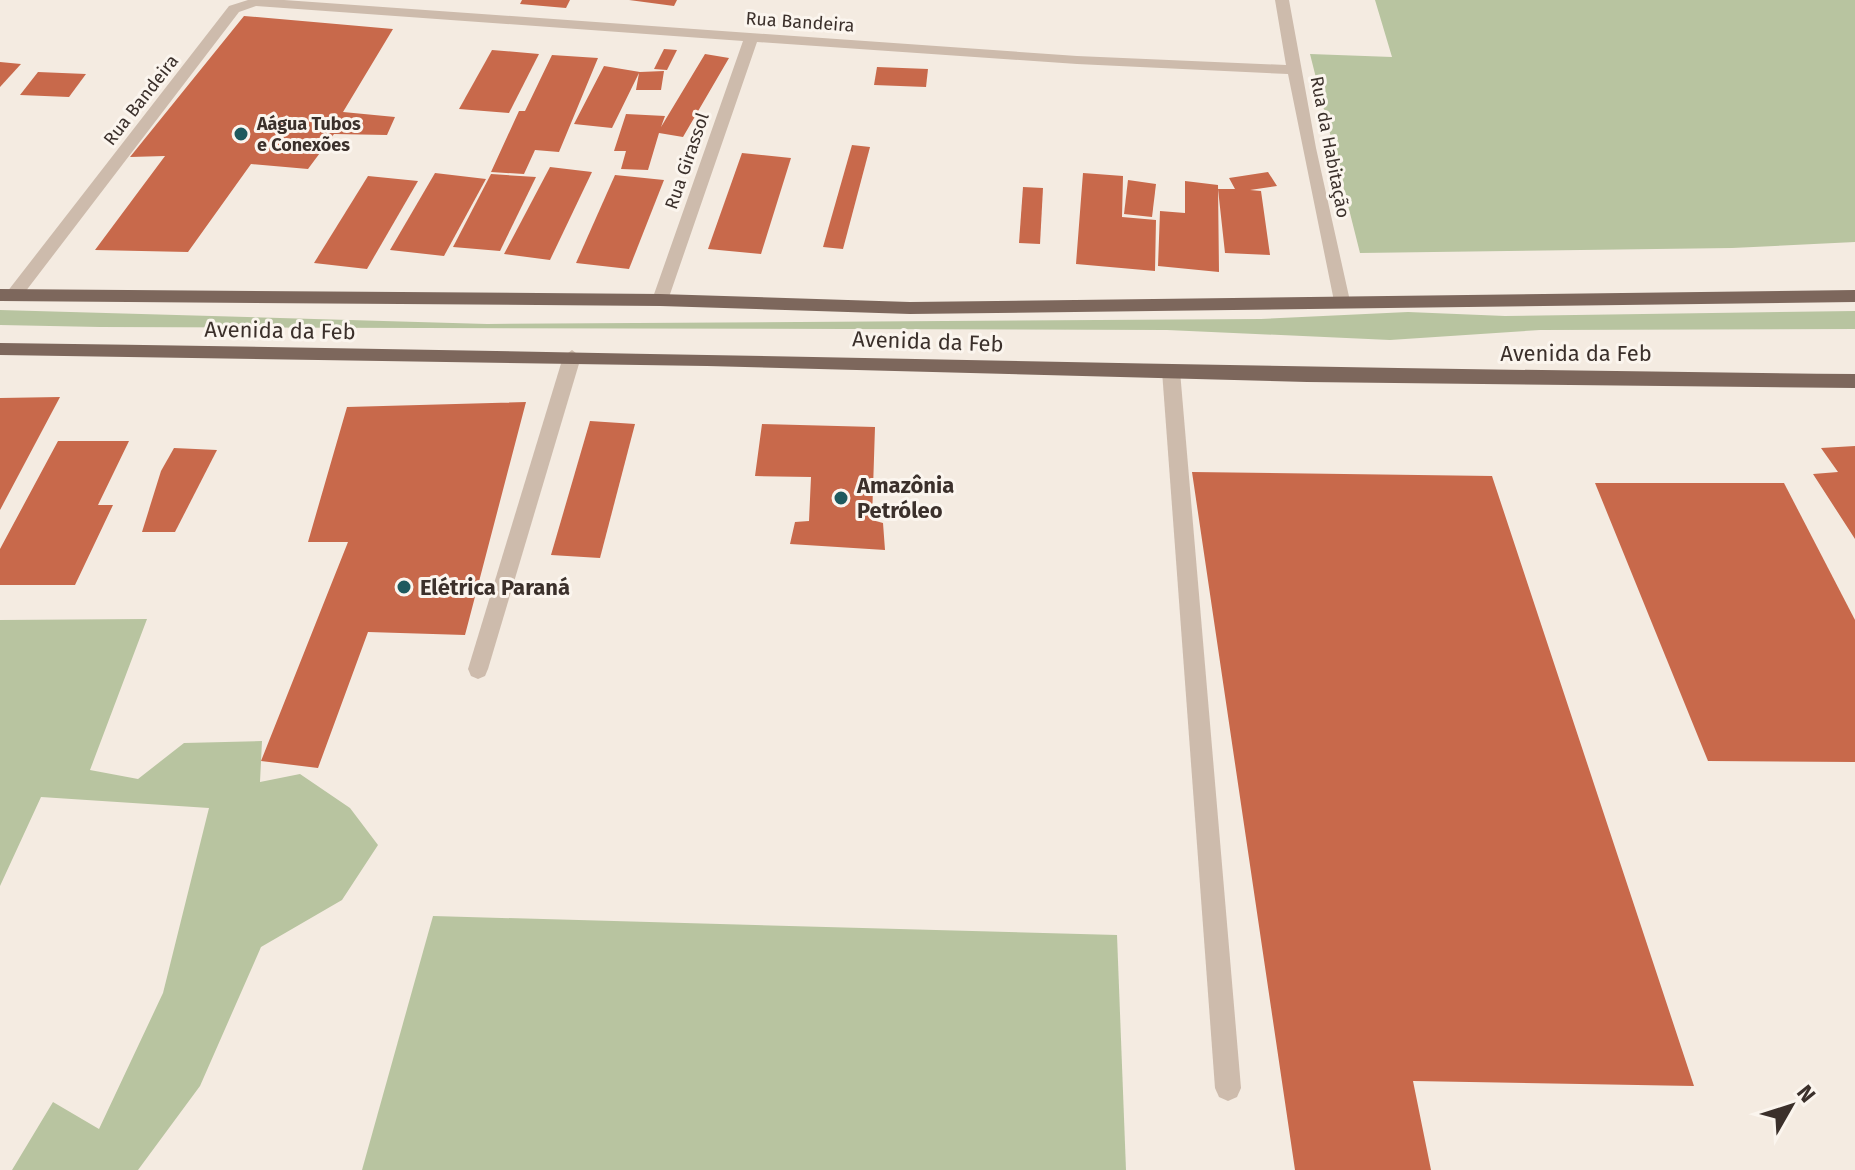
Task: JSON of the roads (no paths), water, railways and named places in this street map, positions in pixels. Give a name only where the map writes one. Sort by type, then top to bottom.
[{"type":"main road","name":"Avenida da Feb","points":[[6,295],[660,300],[910,308],[1855,296]]},
{"type":"main road","name":"Avenida da Feb","points":[[0,349],[1855,381]]},
{"type":"street","name":"Rua da Habitação","points":[[1282,0],[1308,148],[1342,301]]},
{"type":"street","name":"Rua Bandeira","points":[[6,295],[234,9],[243,4],[255,2],[1077,60],[1295,70]]},
{"type":"street","name":"Rua Girassol","points":[[660,300],[752,36]]},
{"type":"street","points":[[478,669],[572,357]]},
{"type":"street","points":[[1171,371],[1228,1088]]},
{"type":"place","name":"Aágua Tubos e Conexões","points":[[241,134]]},
{"type":"place","name":"Amazônia Petróleo","points":[[841,498]]},
{"type":"place","name":"Elétrica Paraná","points":[[404,587]]}]
